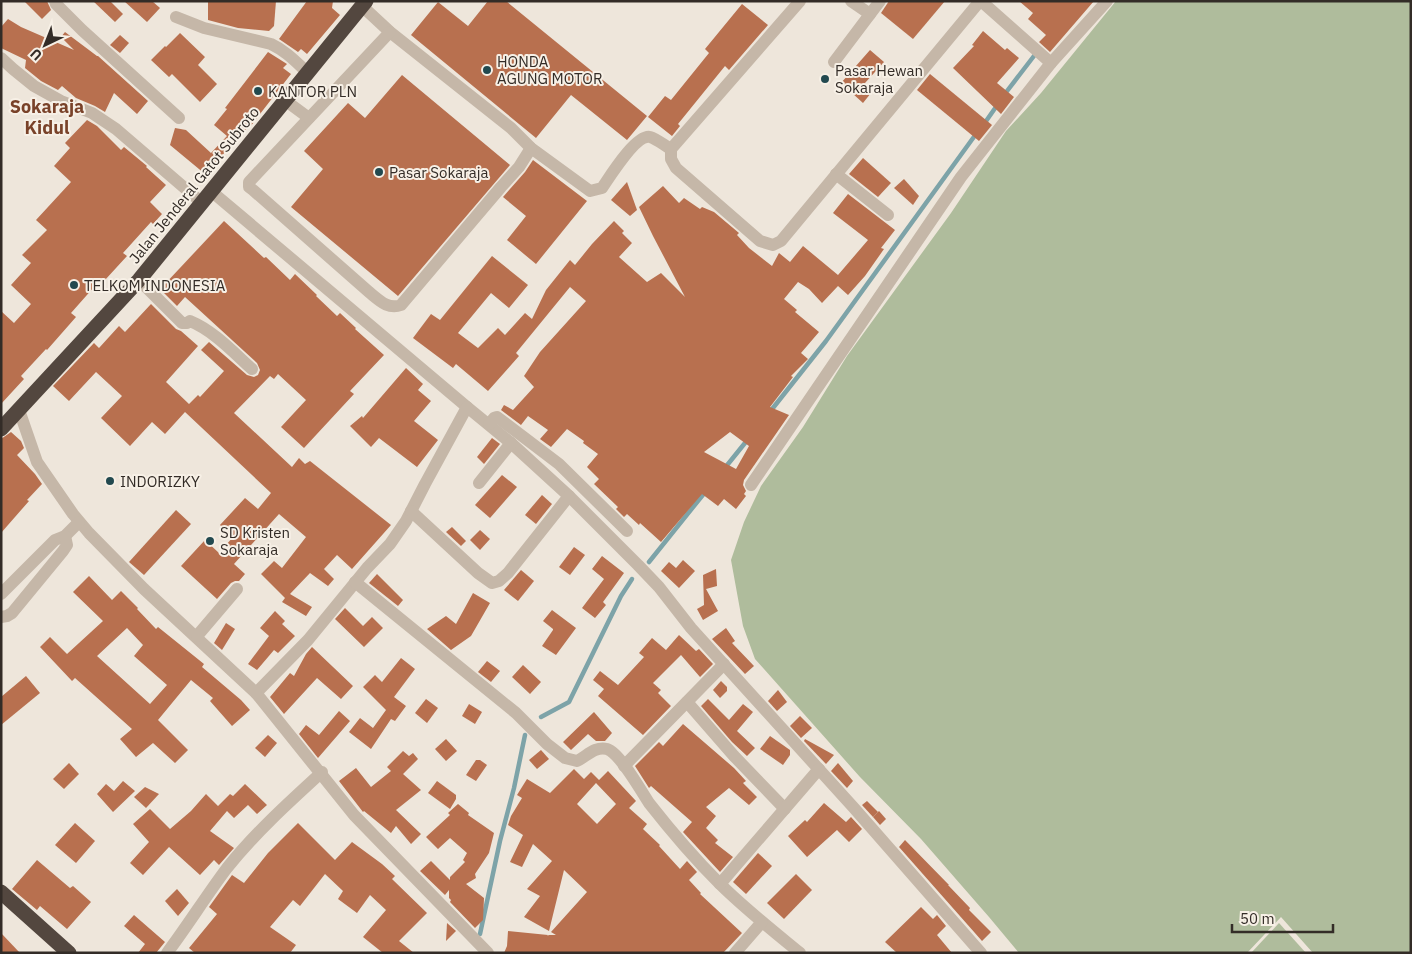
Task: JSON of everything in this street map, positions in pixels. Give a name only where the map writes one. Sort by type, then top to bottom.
[{"type":"highway","name":"Jalan Jenderal Gatot Subroto","points":[[1,429],[139,280],[364,4]]},
{"type":"highway","points":[[1,892],[69,953]]},
{"type":"street","points":[[55,1],[82,30],[179,118]]},
{"type":"street","points":[[800,1],[671,149],[671,159],[676,168],[760,241],[773,245],[782,241],[980,1],[1047,59]]},
{"type":"street","points":[[851,1],[870,14]]},
{"type":"street","points":[[834,62],[880,1]]},
{"type":"street","points":[[751,485],[961,177],[1047,59],[1107,1]]},
{"type":"street","points":[[364,4],[390,32],[511,128],[531,148],[590,191],[602,188],[635,144],[644,137],[650,137],[671,149]]},
{"type":"street","points":[[176,17],[204,28],[271,44],[292,57],[308,73]]},
{"type":"street","points":[[390,32],[249,182],[249,186],[369,292],[389,307],[401,305],[519,167],[531,148]]},
{"type":"street","points":[[1,58],[34,86],[61,101],[92,113],[116,129],[206,196],[511,443],[569,496],[659,587],[690,628],[932,895],[981,953]]},
{"type":"street","points":[[286,101],[309,118]]},
{"type":"street","points":[[836,174],[888,216]]},
{"type":"street","points":[[139,280],[182,323],[190,321],[198,324],[252,369]]},
{"type":"street","points":[[256,693],[308,640],[355,582],[390,544],[406,521],[467,407]]},
{"type":"street","points":[[18,410],[37,462],[58,495],[79,522],[144,588],[256,693],[360,821],[488,953]]},
{"type":"street","points":[[489,424],[497,417],[559,464],[627,531]]},
{"type":"street","points":[[478,483],[511,443]]},
{"type":"street","points":[[411,511],[478,573],[492,583],[499,581],[508,573],[569,496]]},
{"type":"street","points":[[1,594],[55,540],[65,536],[79,522]]},
{"type":"street","points":[[1,617],[12,613],[68,545],[65,536]]},
{"type":"street","points":[[355,582],[516,713],[547,744],[565,758],[577,761],[595,749],[608,749],[617,756],[649,802],[687,849],[720,884],[800,953]]},
{"type":"street","points":[[197,636],[237,589]]},
{"type":"street","points":[[624,766],[724,664]]},
{"type":"street","points":[[687,702],[734,756],[785,809]]},
{"type":"street","points":[[720,884],[819,769]]},
{"type":"street","points":[[167,953],[212,889],[242,851],[274,816],[322,772]]},
{"type":"street","points":[[735,953],[762,922]]},
{"type":"green space","points":[[1116,1],[1411,1],[1411,953],[1313,953],[1281,917],[1247,953],[1019,953],[921,839],[860,777],[755,659],[743,626],[731,560],[744,522],[761,486],[803,427],[847,356],[951,213],[1006,131],[1041,93]]},
{"type":"green space","points":[[1279,923],[1306,953],[1251,953]]},
{"type":"building","points":[[24,1],[47,1],[51,10],[42,19]]},
{"type":"building","points":[[93,1],[110,1],[123,14],[115,22]]},
{"type":"building","points":[[124,1],[152,1],[160,8],[147,22]]},
{"type":"building","points":[[208,1],[276,1],[274,26],[269,31],[238,28],[208,20]]},
{"type":"building","points":[[307,1],[333,1],[332,8],[340,15],[307,54],[301,49],[298,52],[279,39]]},
{"type":"building","points":[[488,1],[506,1],[647,116],[627,140],[571,95],[536,138],[411,35],[438,2],[468,26]]},
{"type":"building","points":[[889,1],[945,1],[913,39],[881,13]]},
{"type":"building","points":[[1019,1],[1094,1],[1050,52],[1039,42],[1046,35],[1028,19],[1033,13]]},
{"type":"building","points":[[742,4],[768,25],[729,70],[725,66],[678,124],[680,126],[672,136],[648,117],[665,96],[671,100],[709,53],[705,49]]},
{"type":"building","points":[[8,19],[21,27],[74,50],[61,37],[65,32],[98,56],[148,101],[137,114],[114,93],[105,112],[76,98],[62,86],[58,90],[41,81],[25,68],[26,60],[1,48],[1,27]]},
{"type":"building","points":[[983,31],[1005,50],[1007,48],[1019,58],[997,83],[1014,97],[1001,114],[953,68],[974,46],[972,45]]},
{"type":"building","points":[[180,33],[205,57],[198,65],[217,84],[200,102],[172,74],[169,77],[151,60]]},
{"type":"building","points":[[120,35],[129,43],[120,53],[110,45]]},
{"type":"building","points":[[870,50],[884,62],[865,83],[871,93],[863,103],[841,83]]},
{"type":"building","points":[[268,52],[287,64],[283,68],[291,74],[250,127],[205,174],[170,145],[175,128],[186,130],[211,153],[227,136],[214,125]]},
{"type":"building","points":[[930,74],[992,125],[979,141],[917,90]]},
{"type":"building","name":"Pasar Sokaraja","points":[[402,75],[510,165],[398,296],[291,207],[323,169],[304,151],[348,103],[365,118]]},
{"type":"building","points":[[87,120],[97,126],[121,150],[124,147],[166,185],[150,202],[162,214],[153,224],[151,222],[123,253],[127,256],[105,280],[102,278],[71,313],[76,317],[21,376],[24,379],[1,404],[1,311],[14,323],[31,304],[11,285],[31,263],[22,255],[47,230],[36,220],[71,182],[54,166],[70,148],[65,143]]},
{"type":"building","points":[[863,158],[891,183],[878,197],[849,174]]},
{"type":"building","points":[[533,160],[587,201],[536,264],[507,240],[526,216],[503,197]]},
{"type":"building","points":[[904,179],[919,196],[913,205],[894,188]]},
{"type":"building","points":[[627,182],[637,210],[630,216],[611,200]]},
{"type":"building","points":[[663,186],[679,203],[684,198],[700,209],[702,207],[714,212],[739,233],[737,235],[749,248],[772,266],[779,253],[790,262],[803,246],[838,275],[868,240],[833,213],[848,194],[895,230],[881,248],[884,249],[865,276],[848,295],[838,286],[822,303],[809,289],[798,282],[784,299],[797,310],[795,312],[819,332],[801,353],[808,359],[791,376],[793,377],[770,407],[789,415],[744,480],[743,485],[746,491],[744,494],[746,496],[736,509],[724,499],[718,506],[702,494],[661,542],[627,514],[624,517],[616,509],[618,507],[594,484],[599,479],[587,467],[598,454],[583,443],[584,441],[567,429],[551,447],[540,439],[548,430],[528,416],[521,425],[501,410],[504,405],[513,410],[534,387],[524,376],[540,352],[586,301],[570,287],[516,353],[519,356],[488,391],[456,364],[453,368],[413,338],[431,314],[440,320],[492,256],[528,285],[509,308],[491,293],[458,333],[478,348],[498,328],[505,335],[525,313],[532,319],[546,290],[570,260],[575,265],[614,221],[632,243],[619,257],[647,282],[661,273],[685,297],[639,207]],"holes":[[[730,432],[749,446],[736,469],[704,452]]]},
{"type":"building","points":[[224,221],[290,280],[295,274],[337,316],[340,313],[384,355],[350,391],[354,394],[304,448],[281,427],[306,400],[278,374],[274,379],[270,376],[234,413],[292,467],[299,458],[305,464],[310,461],[391,525],[352,569],[337,555],[324,569],[334,579],[328,586],[310,573],[290,594],[312,607],[306,616],[282,602],[285,598],[261,574],[274,561],[282,568],[306,537],[279,514],[234,564],[245,574],[239,581],[231,583],[217,599],[181,566],[205,540],[219,553],[233,537],[220,525],[245,498],[258,509],[271,493],[185,412],[165,434],[152,422],[130,446],[101,418],[122,396],[96,372],[69,401],[53,386],[94,343],[99,348],[119,326],[125,332],[151,304],[176,329],[198,346],[166,382],[189,404],[198,395],[200,397],[224,371],[201,350],[209,342],[247,375],[254,377],[258,375],[260,370],[257,363],[185,297],[177,306],[156,285],[160,281],[164,285]]},
{"type":"building","points":[[406,368],[423,384],[418,390],[431,401],[414,421],[438,440],[417,467],[379,438],[371,447],[350,426],[362,416],[363,418]]},
{"type":"building","points":[[11,432],[21,441],[24,448],[17,455],[42,484],[1,533],[1,439]]},
{"type":"building","points":[[492,438],[500,444],[484,464],[477,457]]},
{"type":"building","points":[[502,475],[517,487],[490,518],[475,505]]},
{"type":"building","points":[[542,495],[552,504],[536,524],[525,515]]},
{"type":"building","points":[[176,510],[191,524],[144,575],[129,562]]},
{"type":"building","points":[[452,527],[466,541],[461,546],[446,532]]},
{"type":"building","points":[[480,530],[490,539],[480,550],[470,540]]},
{"type":"building","points":[[574,547],[585,555],[570,575],[559,567]]},
{"type":"building","points":[[602,556],[624,573],[603,602],[606,605],[595,618],[582,608],[604,579],[592,569]]},
{"type":"building","points":[[683,560],[695,571],[679,588],[661,571],[669,562],[676,568]]},
{"type":"building","points":[[716,569],[717,586],[706,589],[718,611],[703,620],[697,609],[704,605],[703,575]]},
{"type":"building","points":[[521,570],[534,581],[518,601],[504,590]]},
{"type":"building","points":[[377,574],[403,600],[398,606],[369,583]]},
{"type":"building","points":[[89,576],[112,600],[121,591],[156,629],[158,627],[204,664],[202,667],[250,710],[232,726],[210,701],[213,698],[191,680],[158,720],[188,750],[175,763],[153,743],[136,757],[120,739],[132,729],[75,678],[72,681],[40,647],[50,637],[67,654],[103,621],[73,592]],"holes":[[[127,628],[143,645],[134,656],[167,685],[150,704],[97,656]]]},
{"type":"building","points":[[473,593],[490,603],[471,636],[451,650],[427,629],[446,616],[456,624]]},
{"type":"building","points":[[345,608],[363,626],[372,617],[383,628],[364,647],[335,619]]},
{"type":"building","points":[[552,610],[576,628],[556,655],[542,646],[553,630],[543,621]]},
{"type":"building","points":[[275,611],[285,621],[282,624],[295,636],[278,653],[274,650],[257,670],[248,664],[269,636],[260,628]]},
{"type":"building","points":[[226,623],[235,629],[222,650],[214,643]]},
{"type":"building","points":[[726,628],[735,641],[732,643],[754,666],[745,674],[712,639]]},
{"type":"building","points":[[679,635],[696,651],[699,649],[713,664],[700,677],[681,655],[653,683],[661,690],[658,693],[671,706],[643,735],[598,696],[604,689],[593,680],[600,671],[618,685],[644,657],[639,653],[652,638],[666,650]]},
{"type":"building","points":[[312,647],[353,686],[341,699],[317,678],[284,714],[270,697],[290,673],[294,676]]},
{"type":"building","points":[[401,658],[415,669],[394,697],[406,706],[395,721],[391,719],[371,749],[349,732],[360,718],[373,728],[386,710],[363,687],[375,675],[382,682]]},
{"type":"building","points":[[487,661],[500,671],[491,682],[478,672]]},
{"type":"building","points":[[523,665],[541,682],[530,694],[512,677]]},
{"type":"building","points":[[26,676],[40,693],[1,725],[1,697]]},
{"type":"building","points":[[721,681],[727,687],[727,691],[720,698],[713,690]]},
{"type":"building","points":[[778,690],[787,702],[777,711],[768,701]]},
{"type":"building","points":[[426,699],[438,708],[427,723],[415,713]]},
{"type":"building","points":[[708,699],[729,720],[743,704],[753,712],[737,731],[755,748],[747,756],[732,742],[701,706]]},
{"type":"building","points":[[469,704],[482,712],[475,724],[462,716]]},
{"type":"building","points":[[339,711],[350,721],[318,758],[299,734],[306,725],[319,735]]},
{"type":"building","points":[[594,712],[612,733],[605,741],[596,741],[588,734],[571,750],[563,742]]},
{"type":"building","points":[[800,716],[812,728],[801,738],[790,726]]},
{"type":"building","points":[[683,724],[734,768],[746,781],[743,783],[757,797],[749,805],[729,788],[706,807],[716,816],[706,828],[718,840],[715,843],[733,857],[720,872],[683,832],[692,822],[651,786],[649,788],[635,766],[659,742],[663,746]]},
{"type":"building","points":[[268,735],[277,743],[265,757],[255,748]]},
{"type":"building","points":[[770,736],[790,750],[790,755],[783,765],[760,749]]},
{"type":"building","points":[[446,739],[457,751],[446,761],[435,749]]},
{"type":"building","points":[[805,739],[834,755],[826,764],[804,741]]},
{"type":"building","points":[[541,750],[549,759],[537,769],[529,760]]},
{"type":"building","points":[[403,751],[409,756],[413,753],[418,759],[403,774],[421,790],[396,810],[421,834],[411,844],[396,826],[391,833],[363,812],[339,781],[356,768],[371,787],[391,771],[387,767]]},
{"type":"building","points":[[476,760],[480,760],[487,765],[476,781],[466,775]]},
{"type":"building","points":[[69,763],[79,774],[64,789],[53,779]]},
{"type":"building","points":[[838,763],[853,781],[847,788],[831,771]]},
{"type":"building","points":[[574,769],[584,779],[591,772],[599,780],[608,771],[636,801],[629,808],[647,824],[643,829],[660,845],[680,869],[687,861],[697,872],[689,880],[700,894],[742,933],[723,953],[504,953],[507,946],[508,931],[547,936],[556,935],[551,932],[587,892],[564,870],[549,931],[524,917],[540,896],[527,889],[552,861],[533,844],[522,867],[510,862],[523,835],[508,825],[522,798],[517,795],[527,779],[550,793]],"holes":[[[596,783],[616,804],[597,824],[577,804]]]},
{"type":"building","points":[[123,781],[135,791],[113,812],[97,794],[106,784],[114,791]]},
{"type":"building","points":[[437,781],[456,795],[456,799],[450,809],[428,793]]},
{"type":"building","points":[[245,784],[267,805],[257,814],[248,805],[234,818],[227,811],[210,831],[234,848],[219,865],[214,860],[200,875],[169,847],[143,875],[130,863],[149,842],[133,824],[150,809],[170,829],[191,811],[206,794],[218,806],[230,794],[233,796]]},
{"type":"building","points":[[145,787],[159,794],[146,808],[134,797]]},
{"type":"building","points":[[867,801],[878,812],[873,817],[862,805]]},
{"type":"building","points":[[824,803],[846,822],[851,817],[862,829],[849,842],[837,830],[807,857],[788,836],[805,820],[807,822]]},
{"type":"building","points":[[458,804],[469,813],[468,815],[494,833],[489,853],[475,874],[476,878],[466,884],[484,898],[483,920],[475,928],[450,902],[449,890],[445,895],[420,871],[431,861],[450,880],[450,877],[465,862],[463,860],[467,853],[450,838],[438,849],[426,837],[450,815],[448,813]]},
{"type":"building","points":[[879,811],[886,819],[880,825],[873,817]]},
{"type":"building","points":[[75,823],[95,841],[76,863],[55,845]]},
{"type":"building","points":[[298,823],[335,860],[352,842],[395,876],[392,879],[427,913],[399,941],[414,953],[383,953],[363,937],[386,910],[370,895],[357,913],[338,899],[343,891],[325,874],[300,906],[293,900],[270,927],[296,945],[290,953],[195,953],[189,948],[217,914],[209,907],[232,875],[244,883],[268,853]]},
{"type":"building","points":[[905,840],[991,932],[982,941],[899,847]]},
{"type":"building","points":[[758,853],[772,866],[746,894],[733,882]]},
{"type":"building","points":[[37,860],[70,888],[73,886],[91,902],[67,929],[40,906],[37,910],[12,889]]},
{"type":"building","points":[[796,874],[812,890],[784,919],[767,903]]},
{"type":"building","points":[[177,889],[189,903],[178,916],[165,901]]},
{"type":"building","points":[[921,907],[933,919],[937,915],[946,926],[937,935],[952,953],[897,953],[885,942]]},
{"type":"building","points":[[134,915],[165,942],[156,953],[138,953],[145,944],[124,926]]},
{"type":"building","points":[[447,923],[456,931],[446,941]]},
{"type":"building","points":[[1,933],[20,953],[1,953]]},
{"type":"waterway","points":[[1004,95],[1037,52]]},
{"type":"waterway","points":[[984,124],[998,104]]},
{"type":"waterway","points":[[769,413],[826,341],[976,134]]},
{"type":"waterway","points":[[724,469],[749,438]]},
{"type":"waterway","points":[[649,562],[706,491]]},
{"type":"waterway","points":[[541,717],[569,702],[621,596],[632,579]]},
{"type":"waterway","points":[[480,934],[525,735]]},
{"type":"place","name":"HONDA AGUNG MOTOR","points":[[487,70]]},
{"type":"place","name":"Pasar Hewan Sokaraja","points":[[825,79]]},
{"type":"place","name":"KANTOR PLN","points":[[258,91]]},
{"type":"place","name":"Pasar Sokaraja","points":[[379,172]]},
{"type":"place","name":"TELKOM INDONESIA","points":[[74,285]]},
{"type":"place","name":"INDORIZKY","points":[[110,481]]},
{"type":"place","name":"SD Kristen Sokaraja","points":[[210,541]]},
{"type":"district","name":"Sokaraja Kidul","points":[[47,116]]}]
